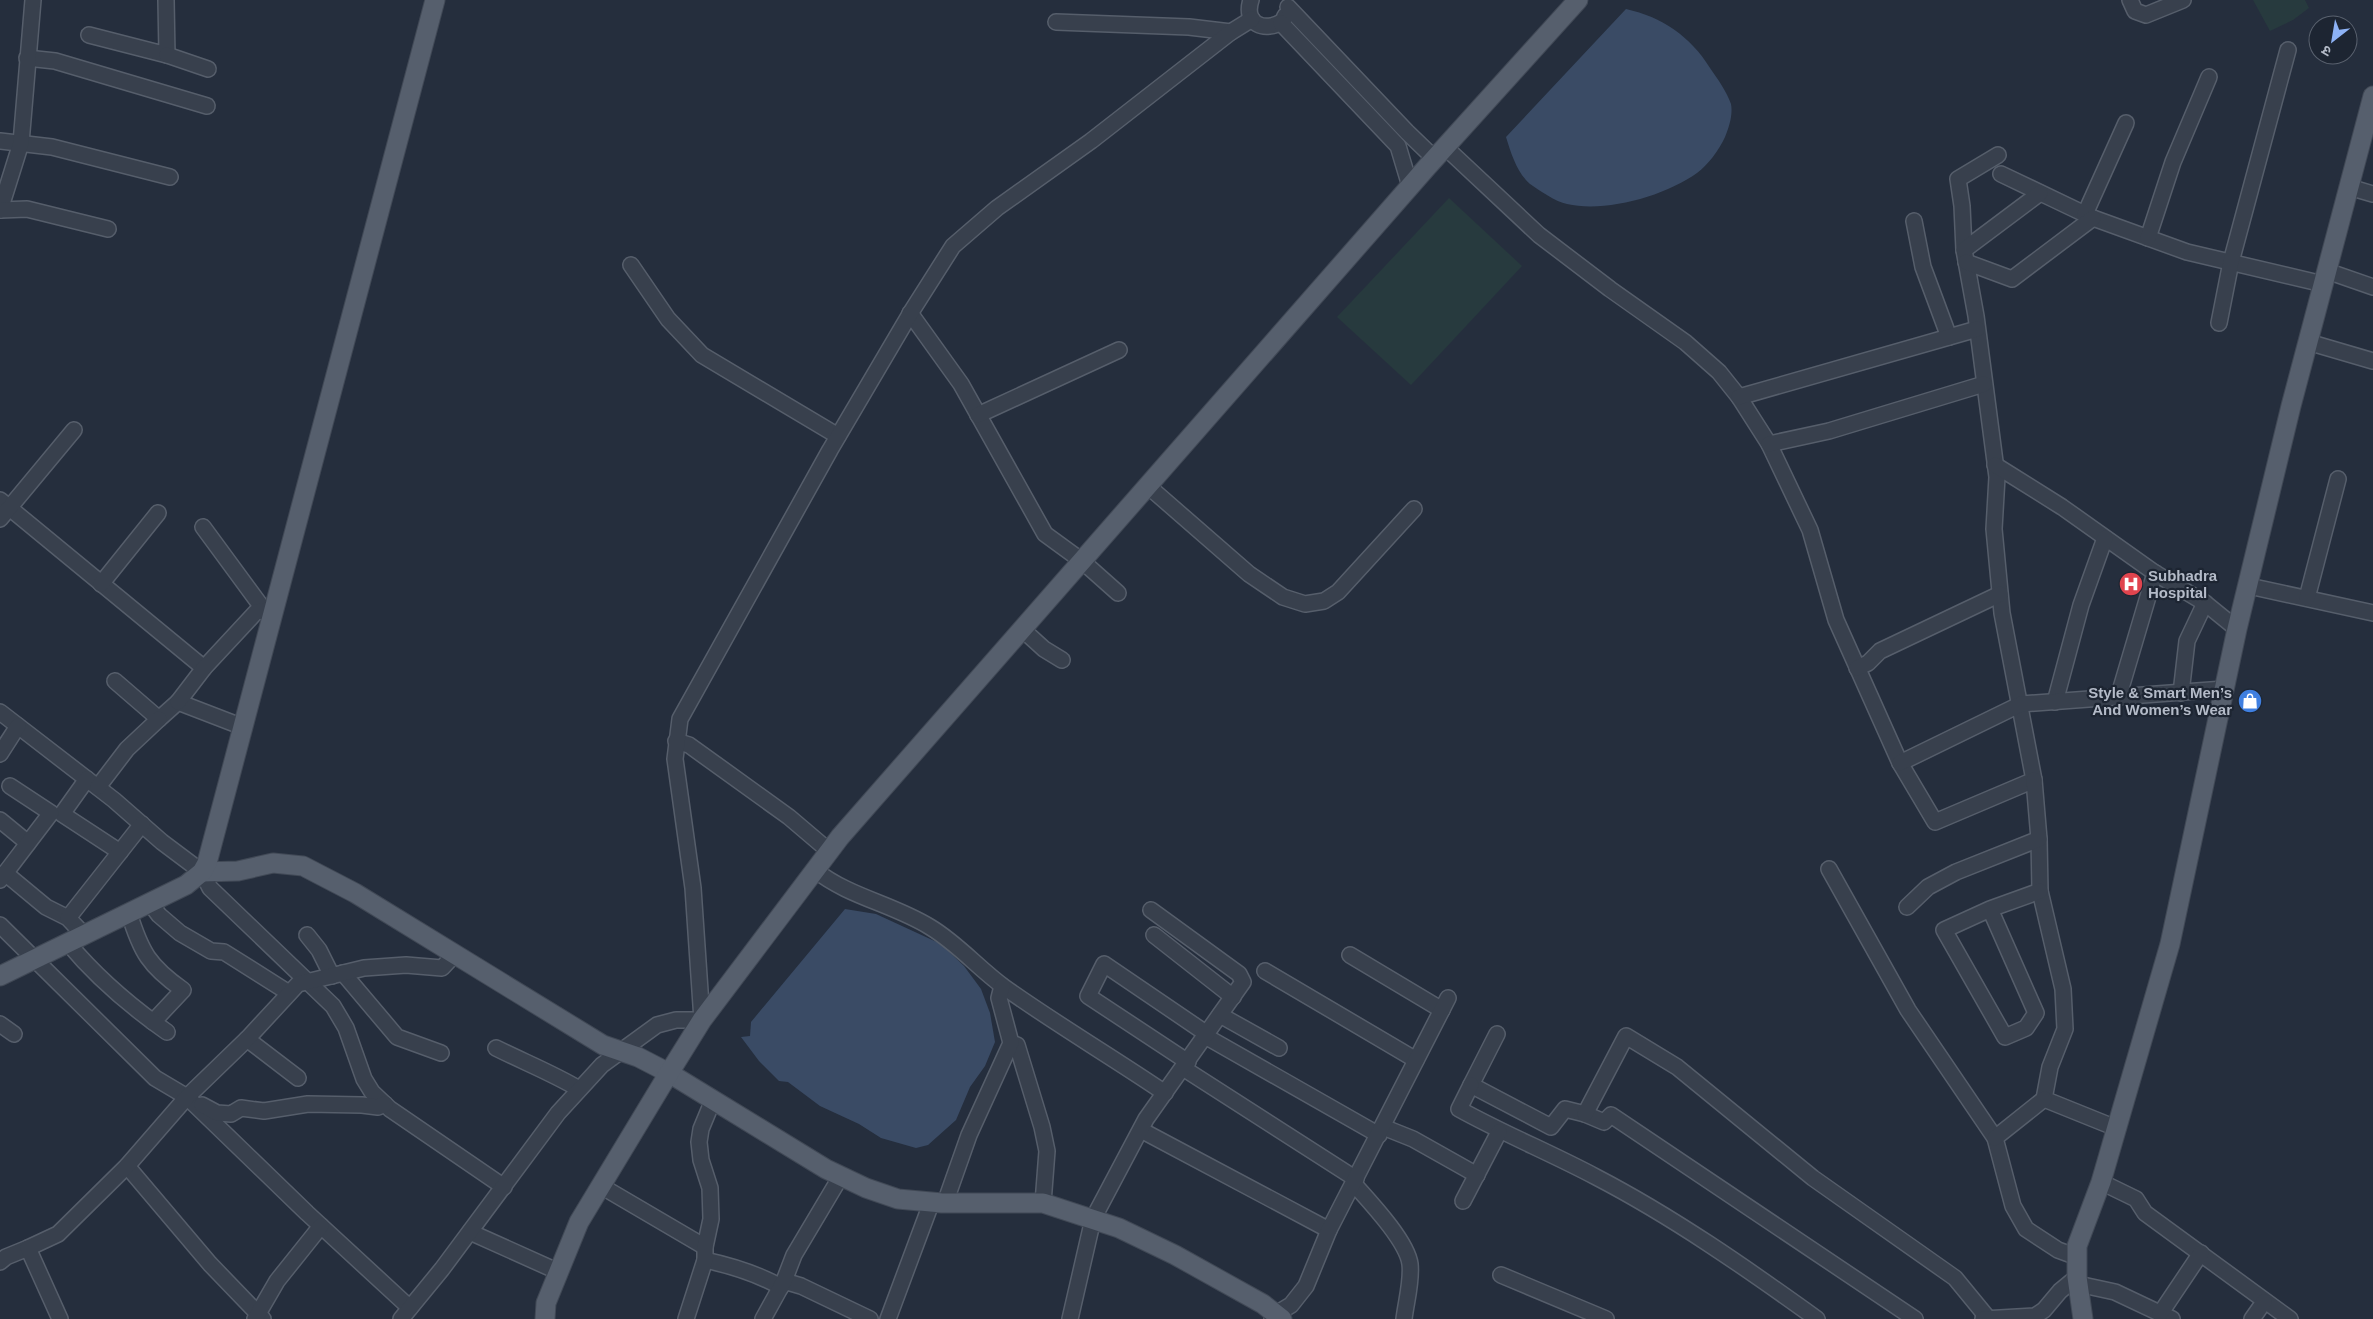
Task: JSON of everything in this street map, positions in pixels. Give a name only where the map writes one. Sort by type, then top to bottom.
[{"type":"main road","points":[[0,976],[186,885],[202,872],[207,862],[243,726],[269,610],[434,0]]},
{"type":"main road","points":[[545,1319],[546,1303],[579,1222],[669,1073],[702,1020],[829,851],[1410,186],[1578,0]]},
{"type":"main road","points":[[2083,1319],[2077,1281],[2077,1246],[2101,1182],[2170,944],[2237,629],[2308,342],[2373,96]]},
{"type":"main road","points":[[202,872],[238,871],[272,863],[303,866],[356,893],[603,1044],[669,1073],[842,1176],[866,1188],[898,1199],[939,1202],[1043,1203],[1119,1228],[1175,1255],[1230,1284],[1276,1317]]},
{"type":"street","points":[[33,0],[21,143],[0,210],[27,209],[108,229]]},
{"type":"street","points":[[166,0],[167,55]]},
{"type":"street","points":[[1251,0],[1248,8],[1252,19],[1261,26],[1273,27],[1280,23],[1286,3]]},
{"type":"street","points":[[2130,0],[2134,11],[2146,15],[2182,0]]},
{"type":"street","points":[[1286,3],[1407,132],[1440,153],[1539,235],[1610,289],[1685,342],[1719,372],[1739,397],[1769,444],[1810,530],[1836,620],[1900,763],[1935,822],[2034,780]]},
{"type":"street","points":[[187,1097],[321,1226],[406,1314],[579,1089],[602,1064],[623,1052],[657,1025],[676,1020],[702,1020],[693,888],[675,759],[680,719],[699,683],[838,436],[910,313],[953,246],[998,208],[1091,141],[1231,32],[1252,19]]},
{"type":"street","points":[[1056,22],[1190,28],[1231,32]]},
{"type":"street","points":[[1280,23],[1398,146],[1410,186]]},
{"type":"street","points":[[90,36],[167,55],[208,68]]},
{"type":"street","points":[[2219,323],[2231,262],[2288,50]]},
{"type":"street","points":[[27,58],[55,61],[207,106]]},
{"type":"street","points":[[2148,238],[2173,162],[2210,77]]},
{"type":"street","points":[[1965,256],[2012,279],[2089,216],[2126,123]]},
{"type":"street","points":[[0,141],[52,147],[170,177]]},
{"type":"street","points":[[1996,1138],[2044,1099],[2050,1067],[2065,1029],[2063,989],[2040,891],[2039,839],[2034,780],[2021,704],[2002,613],[1994,529],[1997,477],[1965,256],[1962,206],[1958,179],[1998,155]]},
{"type":"street","points":[[2001,174],[2089,216],[2187,252],[2231,262],[2325,277],[2373,287]]},
{"type":"street","points":[[2349,187],[2373,194]]},
{"type":"street","points":[[1965,256],[2040,193]]},
{"type":"street","points":[[1914,221],[1923,267],[1949,337]]},
{"type":"street","points":[[631,265],[668,319],[702,355],[838,436]]},
{"type":"street","points":[[910,313],[961,384],[1045,534],[1082,561],[1118,593]]},
{"type":"street","points":[[1739,397],[1977,329]]},
{"type":"street","points":[[2308,342],[2373,361]]},
{"type":"street","points":[[978,415],[1119,350]]},
{"type":"street","points":[[1769,444],[1829,431],[1984,384]]},
{"type":"street","points":[[74,430],[3,509],[101,584],[204,668]]},
{"type":"street","points":[[1995,464],[2062,507],[2155,573],[2205,603],[2237,629]]},
{"type":"street","points":[[2307,598],[2338,479]]},
{"type":"street","points":[[1148,486],[1249,574],[1283,597],[1305,604],[1324,601],[1338,592],[1414,508]]},
{"type":"street","points":[[101,584],[158,513]]},
{"type":"street","points":[[120,852],[62,814],[127,749],[178,702],[204,668],[256,612],[269,610],[203,526]]},
{"type":"street","points":[[2055,702],[2081,605],[2105,538]]},
{"type":"street","points":[[2118,698],[2155,573]]},
{"type":"street","points":[[2249,586],[2373,612]]},
{"type":"street","points":[[1857,668],[1868,663],[1880,651],[2000,594]]},
{"type":"street","points":[[2181,693],[2187,641],[2205,603]]},
{"type":"street","points":[[1022,629],[1044,649],[1062,660]]},
{"type":"street","points":[[115,681],[159,719]]},
{"type":"street","points":[[1900,763],[2021,704],[2224,689]]},
{"type":"street","points":[[178,702],[243,726]]},
{"type":"street","points":[[0,712],[93,783],[202,872],[210,888],[333,1006],[346,1028],[364,1079],[372,1092],[385,1104],[504,1187]]},
{"type":"street","points":[[0,754],[18,726]]},
{"type":"street","points":[[676,741],[689,745],[781,811],[829,851]]},
{"type":"street","points":[[10,786],[51,813],[2,876],[46,907],[68,918],[91,971],[168,1032]]},
{"type":"street","points":[[0,820],[28,843]]},
{"type":"street","points":[[68,918],[142,824]]},
{"type":"street","points":[[1907,907],[1928,887],[1956,872],[2039,839]]},
{"type":"street","points":[[1828,868],[1908,1010],[1996,1138],[2013,1206],[2026,1229],[2058,1250],[2077,1257]]},
{"type":"street","points":[[815,870],[830,882],[847,891],[892,908],[930,927],[962,950],[1002,986],[1165,1093]]},
{"type":"street","points":[[1990,909],[2036,1012],[2026,1028],[2005,1037],[1944,930],[1990,909],[2040,891]]},
{"type":"street","points":[[150,903],[159,915],[180,933],[211,951],[224,952],[289,993]]},
{"type":"street","points":[[1070,1319],[1093,1219],[1141,1130],[1243,982],[1239,974],[1151,910]]},
{"type":"street","points":[[128,913],[138,942],[152,966],[182,990],[153,1022]]},
{"type":"street","points":[[0,926],[156,1078],[217,1113],[231,1114],[242,1108],[264,1111],[308,1104],[362,1104],[378,1107],[385,1104]]},
{"type":"street","points":[[307,935],[337,975],[397,1037],[441,1053]]},
{"type":"street","points":[[1154,935],[1233,997]]},
{"type":"street","points":[[0,1262],[6,1257],[58,1234],[127,1166],[187,1097],[247,1040],[298,984],[364,968],[406,965],[442,968],[455,954]]},
{"type":"street","points":[[1276,1317],[1291,1305],[1306,1286],[1329,1230],[1445,1004],[1350,955]]},
{"type":"street","points":[[1404,1319],[1410,1265],[1406,1250],[1355,1182],[1088,996],[1104,964],[1206,1035],[1381,1131],[1414,1139],[1477,1175]]},
{"type":"street","points":[[1265,970],[1416,1060]]},
{"type":"street","points":[[888,1319],[1011,1043],[999,998],[1002,986]]},
{"type":"street","points":[[1220,1015],[1279,1048]]},
{"type":"street","points":[[0,1024],[14,1034]]},
{"type":"street","points":[[1497,1034],[1459,1109],[1499,1132],[1596,1177],[1676,1224],[1817,1319]]},
{"type":"street","points":[[1585,1114],[1626,1036],[1677,1067],[1813,1178],[1955,1278],[1985,1318],[2039,1316],[2060,1291],[2077,1281],[2115,1292],[2166,1316],[2201,1253]]},
{"type":"street","points":[[247,1040],[298,1078]]},
{"type":"street","points":[[1011,1043],[1017,1045],[1024,1065],[1047,1151],[1043,1203]]},
{"type":"street","points":[[496,1048],[528,1064],[555,1074],[579,1089]]},
{"type":"street","points":[[1471,1085],[1551,1128],[1565,1109],[1585,1114],[1604,1122],[1612,1115],[1916,1319]]},
{"type":"street","points":[[2044,1099],[2116,1128]]},
{"type":"street","points":[[686,1319],[705,1254],[711,1219],[712,1202],[699,1142],[701,1129],[714,1100]]},
{"type":"street","points":[[1141,1130],[1329,1230]]},
{"type":"street","points":[[1464,1201],[1499,1132]]},
{"type":"street","points":[[127,1166],[210,1264],[258,1317],[277,1281],[321,1226]]},
{"type":"street","points":[[763,1319],[782,1284],[794,1255],[842,1176]]},
{"type":"street","points":[[2101,1182],[2136,1199],[2145,1212],[2264,1302],[2290,1319]]},
{"type":"street","points":[[601,1186],[705,1254],[782,1284],[801,1286],[870,1319]]},
{"type":"street","points":[[470,1232],[559,1272]]},
{"type":"street","points":[[28,1248],[60,1319]]},
{"type":"street","points":[[1500,1275],[1606,1319]]},
{"type":"street","points":[[2252,1319],[2264,1302]]},
{"type":"street","points":[[2140,1304],[2144,1319]]},
{"type":"green space","points":[[2253,0],[2305,0],[2309,8],[2293,20],[2270,31]]},
{"type":"green space","points":[[1449,198],[1522,266],[1411,385],[1337,317]]},
{"type":"water","points":[[1626,9],[1663,23],[1694,46],[1716,76],[1729,99],[1731,112],[1728,129],[1720,147],[1705,166],[1697,173],[1669,189],[1616,204],[1582,206],[1563,203],[1530,184],[1525,179],[1515,162],[1506,137]]},
{"type":"water","points":[[845,909],[876,914],[941,944],[964,966],[981,989],[990,1013],[995,1042],[985,1066],[970,1087],[956,1120],[928,1145],[916,1148],[881,1138],[859,1124],[820,1106],[788,1082],[779,1081],[759,1061],[741,1037],[750,1036],[751,1022]]},
{"type":"place","name":"Subhadra Hospital","points":[[2131,584]]},
{"type":"place","name":"Style & Smart Men’s And Women’s Wear","points":[[2250,701]]}]
